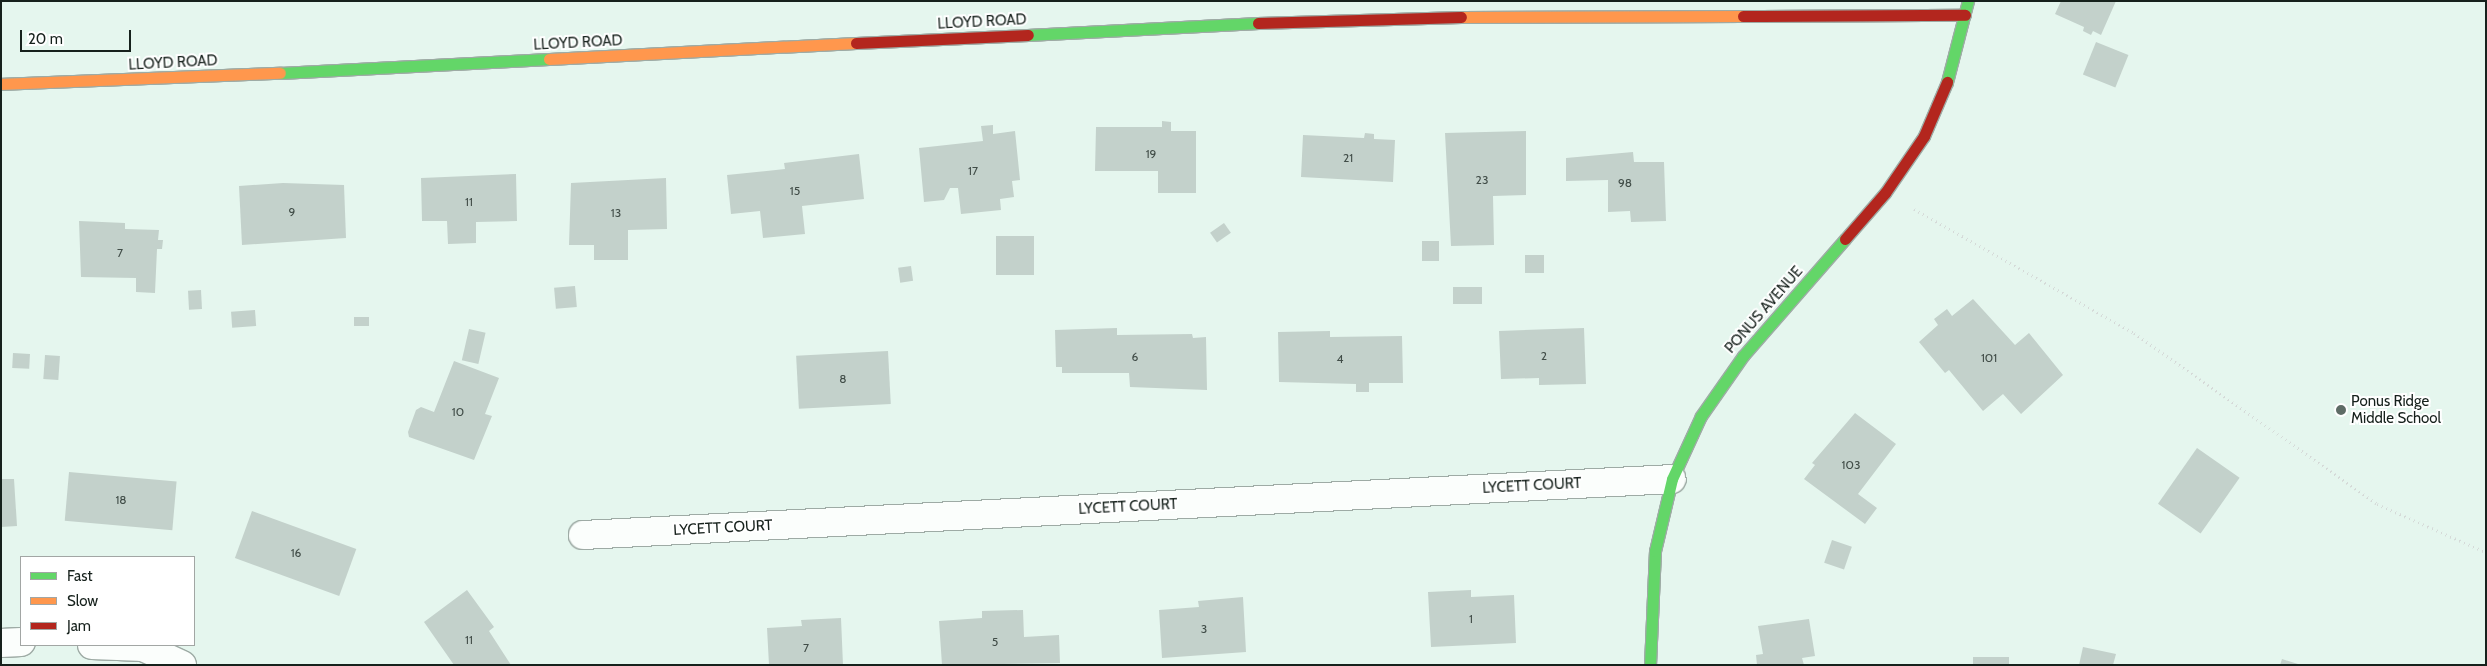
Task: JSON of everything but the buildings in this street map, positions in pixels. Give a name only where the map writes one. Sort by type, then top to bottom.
[{"type":"street","name":"PONUS AVENUE","points":[[1650,665],[1654,551],[1672,479],[1701,416],[1742,356],[1885,192],[1924,136],[1944,92],[1968,1]]},
{"type":"street","name":"LLOYD ROAD","points":[[1,84],[34,85],[1378,9],[1965,15]]},
{"type":"street","name":"LYCETT COURT","points":[[583,535],[1672,479]]},
{"type":"street","points":[[1,643],[20,642]]},
{"type":"street","points":[[118,646],[143,647],[182,665]]},
{"type":"path","points":[[1885,192],[2134,333],[2377,504],[2486,552]]},
{"type":"traffic: fast","points":[[1947,82],[1968,1]]},
{"type":"traffic: fast","points":[[1028,35],[1258,23]]},
{"type":"traffic: fast","points":[[280,73],[549,59]]},
{"type":"traffic: fast","points":[[1650,665],[1655,551],[1672,479],[1701,416],[1743,356],[1845,239]]},
{"type":"traffic: slow","points":[[1461,17],[1743,16]]},
{"type":"traffic: slow","points":[[549,59],[856,43]]},
{"type":"traffic: slow","points":[[1,84],[280,73]]},
{"type":"traffic: jam","points":[[1743,16],[1965,15]]},
{"type":"traffic: jam","points":[[1258,23],[1461,17]]},
{"type":"traffic: jam","points":[[856,43],[1028,35]]},
{"type":"traffic: jam","points":[[1845,239],[1885,193],[1924,136],[1947,82]]},
{"type":"place","name":"Ponus Ridge Middle School","points":[[2341,410]]}]
